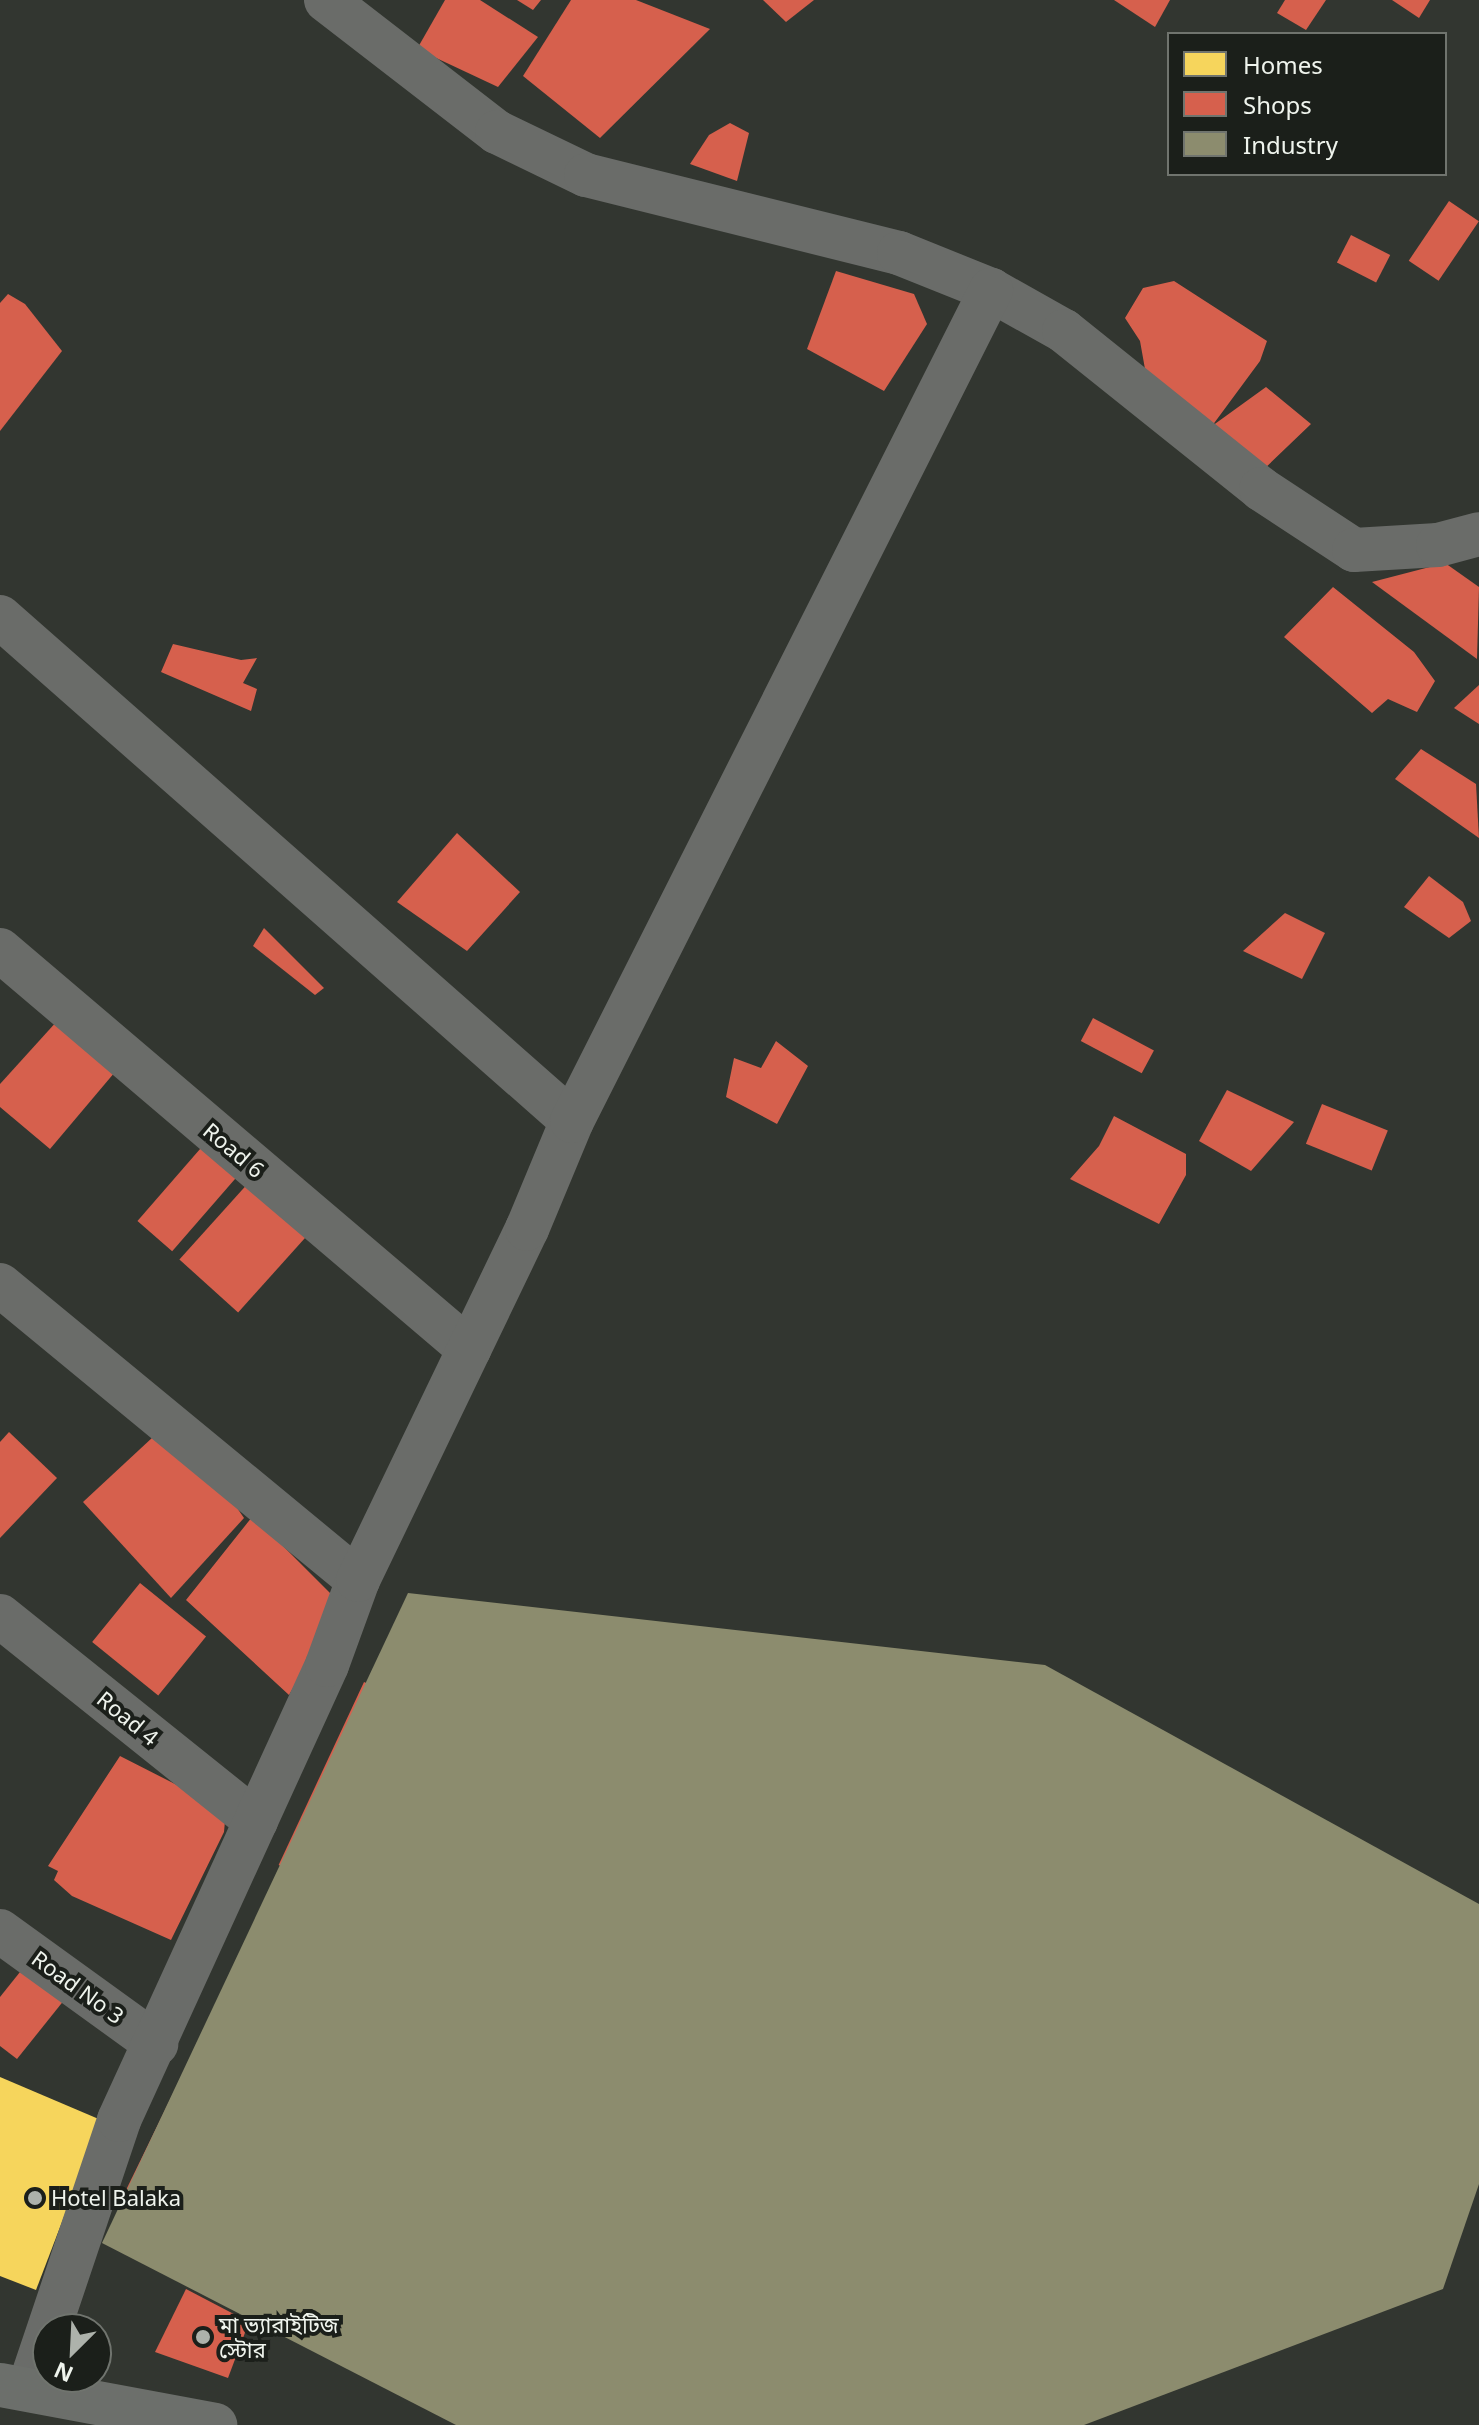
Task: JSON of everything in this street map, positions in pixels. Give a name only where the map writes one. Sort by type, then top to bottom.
[{"type":"highway","points":[[14,2386],[215,2425]]},
{"type":"street","points":[[326,0],[497,132],[586,175],[899,253],[991,290],[1064,331],[1261,489],[1354,550],[1438,545],[1479,534]]},
{"type":"street","points":[[14,2386],[119,2120],[327,1665],[358,1580],[469,1349],[572,1121],[991,290]]},
{"type":"street","points":[[0,617],[572,1121]]},
{"type":"street","name":"Road 6","points":[[0,950],[469,1349]]},
{"type":"street","points":[[0,1285],[358,1580]]},
{"type":"street","name":"Road 4","points":[[0,1616],[256,1821]]},
{"type":"street","name":"Road No 3","points":[[0,1931],[156,2044]]},
{"type":"building: Homes","name":"Hotel Balaka","points":[[0,2077],[101,2120],[36,2290],[0,2276]]},
{"type":"building: Shops","points":[[445,0],[480,0],[538,37],[498,87],[417,49]]},
{"type":"building: Shops","points":[[517,0],[541,0],[533,10]]},
{"type":"building: Shops","points":[[571,0],[636,0],[710,29],[600,138],[523,76]]},
{"type":"building: Shops","points":[[763,0],[814,0],[786,22]]},
{"type":"building: Shops","points":[[1114,0],[1170,0],[1155,27]]},
{"type":"building: Shops","points":[[1285,0],[1326,0],[1306,30],[1277,13]]},
{"type":"building: Shops","points":[[1392,0],[1430,0],[1419,18]]},
{"type":"building: Shops","points":[[730,123],[749,133],[737,181],[690,164],[709,135]]},
{"type":"building: Shops","points":[[1449,201],[1479,221],[1439,281],[1409,261]]},
{"type":"building: Shops","points":[[1351,235],[1390,255],[1376,283],[1337,263]]},
{"type":"building: Shops","points":[[836,271],[914,294],[927,324],[884,391],[807,349]]},
{"type":"building: Shops","points":[[1174,281],[1267,341],[1260,361],[1212,426],[1266,387],[1311,424],[1263,470],[1145,369],[1140,341],[1125,318],[1143,288]]},
{"type":"building: Shops","points":[[8,294],[25,304],[62,351],[0,431],[0,303]]},
{"type":"building: Shops","points":[[1445,563],[1479,587],[1477,659],[1372,582]]},
{"type":"building: Shops","points":[[1333,587],[1414,652],[1435,681],[1417,712],[1388,699],[1372,713],[1284,637]]},
{"type":"building: Shops","points":[[173,644],[241,660],[257,658],[243,683],[257,689],[251,711],[161,672]]},
{"type":"building: Shops","points":[[1479,685],[1479,724],[1454,708]]},
{"type":"building: Shops","points":[[1421,749],[1476,784],[1479,838],[1395,779]]},
{"type":"building: Shops","points":[[457,833],[520,892],[467,951],[397,902]]},
{"type":"building: Shops","points":[[1429,876],[1463,902],[1471,921],[1449,938],[1404,907]]},
{"type":"building: Shops","points":[[1285,913],[1325,933],[1302,979],[1243,951]]},
{"type":"building: Shops","points":[[264,928],[324,988],[315,995],[253,946]]},
{"type":"building: Shops","points":[[1093,1018],[1154,1050],[1142,1073],[1081,1041]]},
{"type":"building: Shops","points":[[58,1020],[115,1072],[50,1149],[0,1107],[0,1084]]},
{"type":"building: Shops","points":[[776,1041],[808,1066],[777,1124],[726,1097],[734,1058],[761,1068]]},
{"type":"building: Shops","points":[[1227,1090],[1294,1122],[1251,1171],[1199,1141]]},
{"type":"building: Shops","points":[[1322,1104],[1388,1131],[1372,1170],[1306,1144]]},
{"type":"building: Shops","points":[[1114,1116],[1186,1154],[1186,1175],[1159,1224],[1070,1179],[1099,1146]]},
{"type":"building: Shops","points":[[207,1141],[242,1171],[172,1251],[137,1221]]},
{"type":"building: Shops","points":[[251,1180],[310,1233],[238,1312],[179,1260]]},
{"type":"building: Shops","points":[[9,1432],[57,1478],[0,1538],[0,1442]]},
{"type":"building: Shops","points":[[153,1437],[206,1463],[244,1518],[171,1598],[83,1502]]},
{"type":"building: Shops","points":[[256,1512],[266,1529],[342,1605],[289,1695],[186,1600]]},
{"type":"building: Shops","points":[[140,1583],[206,1636],[158,1696],[92,1642]]},
{"type":"building: Shops","points":[[364,1682],[513,1751],[427,1934],[279,1865]]},
{"type":"building: Shops","points":[[521,1753],[672,1824],[588,2005],[436,1934]]},
{"type":"building: Shops","points":[[1013,1755],[1098,1793],[1035,1934],[950,1897]]},
{"type":"building: Shops","points":[[120,1756],[226,1810],[224,1832],[171,1940],[72,1896],[54,1880],[58,1871],[48,1866]]},
{"type":"building: Shops","points":[[1126,1795],[1231,1837],[1176,1972],[1072,1929]]},
{"type":"building: Shops","points":[[722,1843],[863,1909],[774,2101],[632,2035]]},
{"type":"building: Shops","points":[[942,1923],[1027,1957],[907,2256],[821,2222]]},
{"type":"building: Shops","points":[[24,1967],[65,1999],[17,2059],[0,2046],[0,1997]]},
{"type":"building: Shops","points":[[1057,1968],[1134,1999],[1078,2129],[1127,2021],[1196,2051],[1143,2171],[1073,2140],[950,2425],[861,2425]]},
{"type":"building: Shops","points":[[226,1985],[531,2134],[428,2345],[123,2196]]},
{"type":"building: Shops","points":[[1190,2089],[1242,2112],[1212,2180],[1160,2157]]},
{"type":"building: Shops","points":[[1287,2139],[1360,2175],[1317,2262],[1244,2226]]},
{"type":"building: Shops","points":[[812,2239],[898,2276],[835,2425],[818,2425],[745,2394]]},
{"type":"building: Shops","name":"মা ভ‍্যারাইটিজ স্টোর","points":[[186,2289],[249,2322],[228,2378],[155,2352]]},
{"type":"building: Industry","points":[[408,1593],[1045,1665],[1479,1904],[1479,2184],[1443,2289],[1084,2425],[456,2425],[102,2243]]},
{"type":"place","name":"Hotel Balaka","points":[[35,2198]]},
{"type":"place","name":"মা ভ‍্যারাইটিজ স্টোর","points":[[203,2337]]}]
